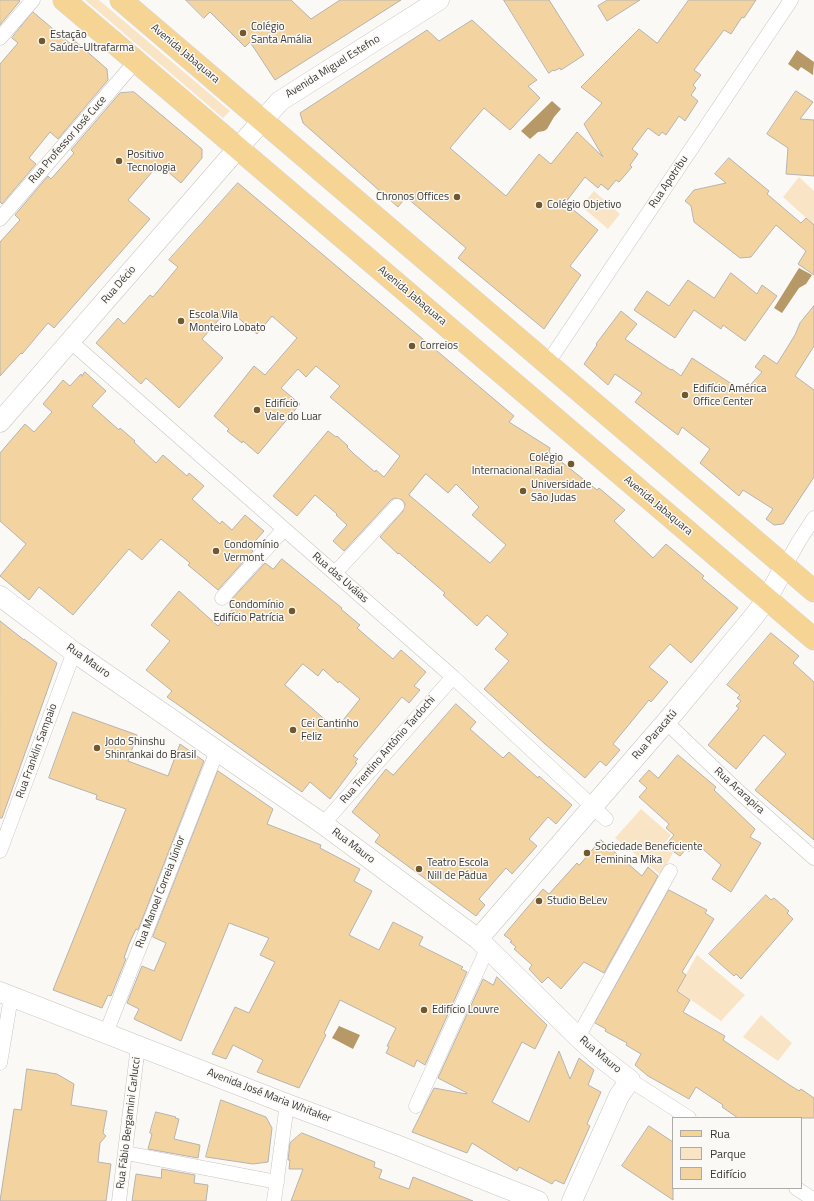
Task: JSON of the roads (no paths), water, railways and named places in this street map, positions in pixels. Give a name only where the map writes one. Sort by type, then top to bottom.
[{"type":"main road","name":"Avenida Jabaquara","points":[[64,0],[814,639]]},
{"type":"main road","name":"Avenida Jabaquara","points":[[121,0],[814,591]]},
{"type":"street","points":[[0,38],[33,0]]},
{"type":"street","name":"Avenida Miguel Estefno","points":[[238,148],[280,101],[439,0]]},
{"type":"street","name":"Rua Apotribu","points":[[547,364],[791,0]]},
{"type":"street","name":"Rua Professor José Cuce","points":[[0,219],[136,61]]},
{"type":"street","name":"Rua Décio","points":[[0,422],[238,148]]},
{"type":"street","name":"Rua das Uváias","points":[[70,342],[453,677],[600,813]]},
{"type":"street","points":[[335,573],[397,506]]},
{"type":"street","name":"Rua Paracatú","points":[[483,943],[600,813],[666,722],[751,620],[767,599],[799,541],[814,518]]},
{"type":"street","points":[[222,598],[284,529]]},
{"type":"street","name":"Rua Mauro","points":[[0,596],[74,652],[323,824],[483,943],[600,1057],[630,1080],[687,1117]]},
{"type":"street","name":"Rua Franklin Sampaio","points":[[0,851],[74,652]]},
{"type":"street","name":"Rua Trentino Antônio Tardochi","points":[[323,824],[453,677]]},
{"type":"street","name":"Rua Ararapira","points":[[666,722],[738,791],[814,858]]},
{"type":"street","name":"Rua Manoel Correia Júnior","points":[[106,1033],[217,750]]},
{"type":"street","points":[[578,1037],[670,871]]},
{"type":"street","points":[[416,1106],[483,943]]},
{"type":"street","points":[[0,1063],[6,995]]},
{"type":"street","name":"Avenida José Maria Whitaker","points":[[6,995],[397,1145],[538,1201]]},
{"type":"street","name":"Rua Fábio Bergamini Carlucci","points":[[119,1201],[138,1046]]},
{"type":"street","points":[[572,1201],[620,1096],[630,1080]]},
{"type":"street","points":[[274,1201],[287,1104]]},
{"type":"street","points":[[126,1153],[277,1182]]},
{"type":"street","points":[[798,1189],[814,1200]]},
{"type":"place","name":"Colégio Santa Amália","points":[[243,33]]},
{"type":"place","name":"Estação Saúde-Ultrafarma","points":[[42,41]]},
{"type":"place","name":"Positivo Tecnologia","points":[[119,161]]},
{"type":"place","name":"Chronos Offices","points":[[457,197]]},
{"type":"place","name":"Colégio Objetivo","points":[[539,205]]},
{"type":"place","name":"Escola Vila Monteiro Lobato","points":[[181,321]]},
{"type":"place","name":"Correios","points":[[412,346]]},
{"type":"place","name":"Edifício América Office Center","points":[[685,395]]},
{"type":"place","name":"Edifício Vale do Luar","points":[[257,410]]},
{"type":"place","name":"Colégio Internacional Radial","points":[[571,464]]},
{"type":"place","name":"Universidade São Judas","points":[[523,491]]},
{"type":"place","name":"Condomínio Vermont","points":[[216,551]]},
{"type":"place","name":"Condomínio Edifício Patrícia","points":[[292,611]]},
{"type":"place","name":"Cei Cantinho Feliz","points":[[293,730]]},
{"type":"place","name":"Jodo Shinshu Shinrankai do Brasil","points":[[97,748]]},
{"type":"place","name":"Sociedade Beneficiente Feminina Mika","points":[[587,853]]},
{"type":"place","name":"Teatro Escola Nill de Pádua","points":[[419,869]]},
{"type":"place","name":"Studio BeLev","points":[[539,901]]},
{"type":"place","name":"Edifício Louvre","points":[[424,1010]]}]
